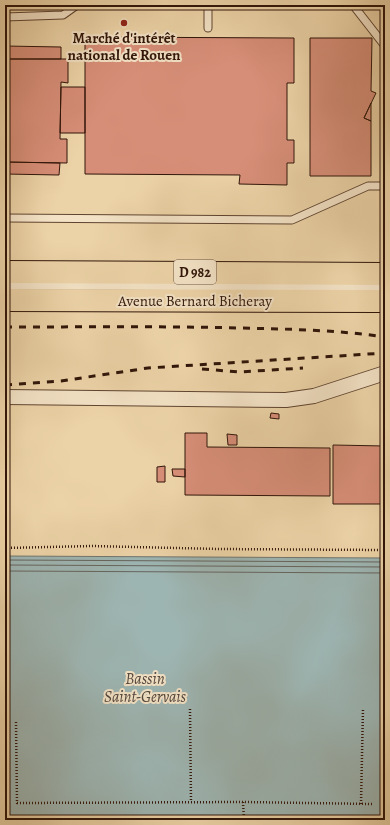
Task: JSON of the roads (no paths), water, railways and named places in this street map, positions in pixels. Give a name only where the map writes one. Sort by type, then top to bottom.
[{"type":"main road","name":"Avenue Bernard Bicheray","points":[[5,272],[385,274]]},
{"type":"main road","name":"Avenue Bernard Bicheray","points":[[5,300],[385,302]]},
{"type":"street","points":[[5,397],[286,400],[314,396],[385,373]]},
{"type":"lane","points":[[5,17],[63,15],[77,5]]},
{"type":"lane","points":[[208,5],[208,28]]},
{"type":"lane","points":[[353,5],[385,46]]},
{"type":"lane","points":[[5,218],[292,220],[368,186],[385,186]]},
{"type":"lane","points":[[5,286],[385,287]]},
{"type":"water","name":"Bassin Saint-Gervais","points":[[5,556],[385,558],[385,820],[5,820]]},
{"type":"railway","points":[[5,327],[180,327],[276,329],[331,331],[385,337]]},
{"type":"railway","points":[[5,385],[61,381],[148,368],[385,353]]},
{"type":"railway","points":[[202,369],[240,372],[303,368]]},
{"type":"place","name":"Marché d'intérêt national de Rouen","points":[[124,23]]}]
